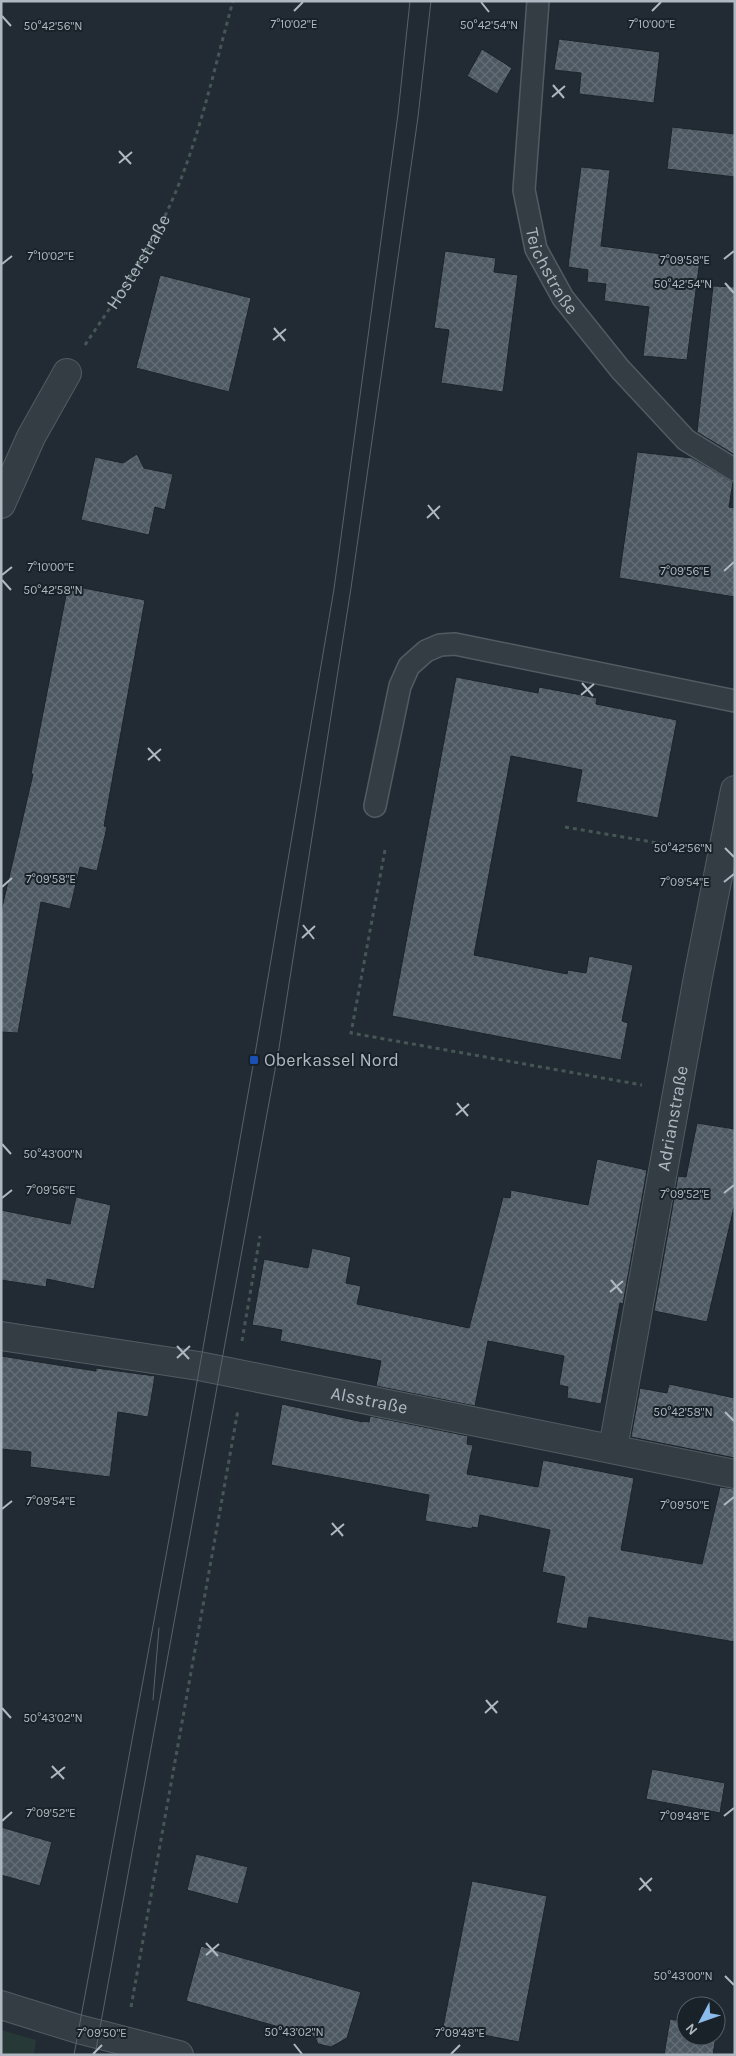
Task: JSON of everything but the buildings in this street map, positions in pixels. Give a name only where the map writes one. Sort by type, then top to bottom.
[{"type":"street","points":[[1,504],[31,438],[67,373]]},
{"type":"street","name":"Adrianstraße","points":[[613,1448],[677,1091],[735,790]]},
{"type":"street","name":"Alsstraße","points":[[1,1336],[240,1374],[735,1474]]},
{"type":"street","points":[[1,2005],[125,2042],[179,2055]]},
{"type":"lane","name":"Teichstraße","points":[[538,1],[524,190],[536,249],[563,298],[620,369],[686,440],[735,470]]},
{"type":"lane","points":[[375,806],[400,686],[409,666],[426,652],[440,646],[455,644],[735,701]]},
{"type":"path","name":"Hosterstraße","points":[[67,373],[149,247],[171,205],[192,148],[234,1]]},
{"type":"path","points":[[565,827],[722,854]]},
{"type":"path","points":[[385,850],[352,1033],[677,1091]]},
{"type":"path","points":[[125,2042],[240,1374],[260,1236]]},
{"type":"green space","points":[[1,2030],[36,2040],[34,2055],[1,2055]]},
{"type":"tram line","points":[[74,2055],[172,1523],[254,1060],[334,589],[398,114],[410,1]]},
{"type":"tram line","points":[[95,2055],[279,1048],[351,588],[418,117],[431,1]]},
{"type":"tram line","points":[[153,1700],[159,1628]]},
{"type":"place","name":"Oberkassel Nord","points":[[254,1060]]}]
